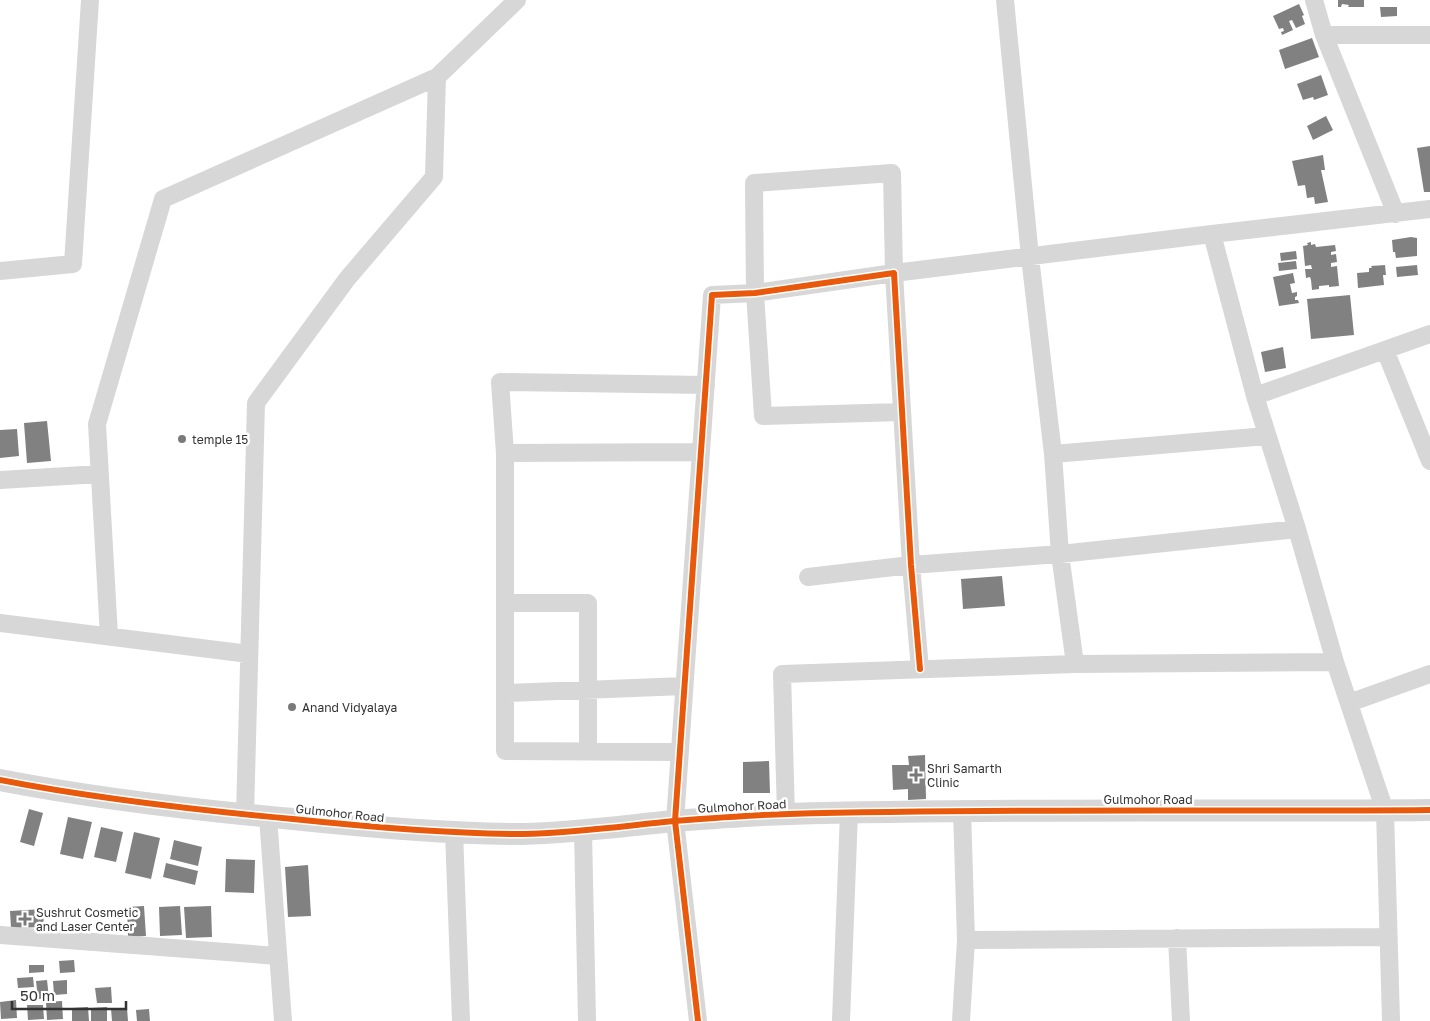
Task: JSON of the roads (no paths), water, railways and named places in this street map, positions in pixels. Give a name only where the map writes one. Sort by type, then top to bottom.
[{"type":"street","points":[[0,271],[73,264],[90,0]]},
{"type":"street","points":[[109,636],[97,424],[163,199],[437,77],[517,0]]},
{"type":"street","points":[[1005,0],[1030,258],[1053,454],[1060,554],[1075,664]]},
{"type":"street","points":[[1314,0],[1324,35],[1396,214]]},
{"type":"street","points":[[1324,35],[1430,35]]},
{"type":"street","points":[[245,815],[256,403],[347,279],[434,177],[437,77]]},
{"type":"street","points":[[902,412],[763,416],[755,293],[754,182],[892,173],[894,273],[911,565],[920,669]]},
{"type":"street","points":[[698,1021],[675,821],[712,294],[755,293],[894,273],[1430,209]]},
{"type":"street","points":[[1212,234],[1255,396],[1335,662],[1385,811],[1391,1021]]},
{"type":"street","points":[[1255,396],[1430,334]]},
{"type":"street","points":[[1385,350],[1430,461]]},
{"type":"street","points":[[680,752],[505,751],[505,453],[500,382],[706,386]]},
{"type":"street","points":[[1053,454],[1267,436]]},
{"type":"street","points":[[505,453],[701,452]]},
{"type":"street","points":[[0,480],[100,474]]},
{"type":"street","points":[[808,576],[911,565],[1060,554],[1296,528]]},
{"type":"street","points":[[505,603],[588,603],[588,751]]},
{"type":"street","points":[[0,623],[249,654]]},
{"type":"street","points":[[786,814],[782,674],[1075,664],[1335,662]]},
{"type":"street","points":[[1348,703],[1430,674]]},
{"type":"street","points":[[505,693],[684,686]]},
{"type":"street","name":"Gulmohor Road","points":[[0,780],[67,793],[245,815],[398,830],[525,834],[583,831],[675,821],[786,814],[962,810],[1430,810]]},
{"type":"street","points":[[961,1021],[966,940],[962,810]]},
{"type":"street","points":[[841,1021],[849,813]]},
{"type":"street","points":[[268,817],[283,1021]]},
{"type":"street","points":[[583,831],[587,1021]]},
{"type":"street","points":[[454,832],[461,1021]]},
{"type":"street","points":[[0,934],[278,956]]},
{"type":"street","points":[[966,940],[1388,937]]},
{"type":"street","points":[[1177,938],[1181,1021]]},
{"type":"place","name":"temple 15","points":[[182,439]]},
{"type":"place","name":"Anand Vidyalaya","points":[[292,707]]},
{"type":"place","name":"Shri Samarth Clinic","points":[[916,775]]},
{"type":"place","name":"Sushrut Cosmetic and Laser Center","points":[[25,919]]}]
